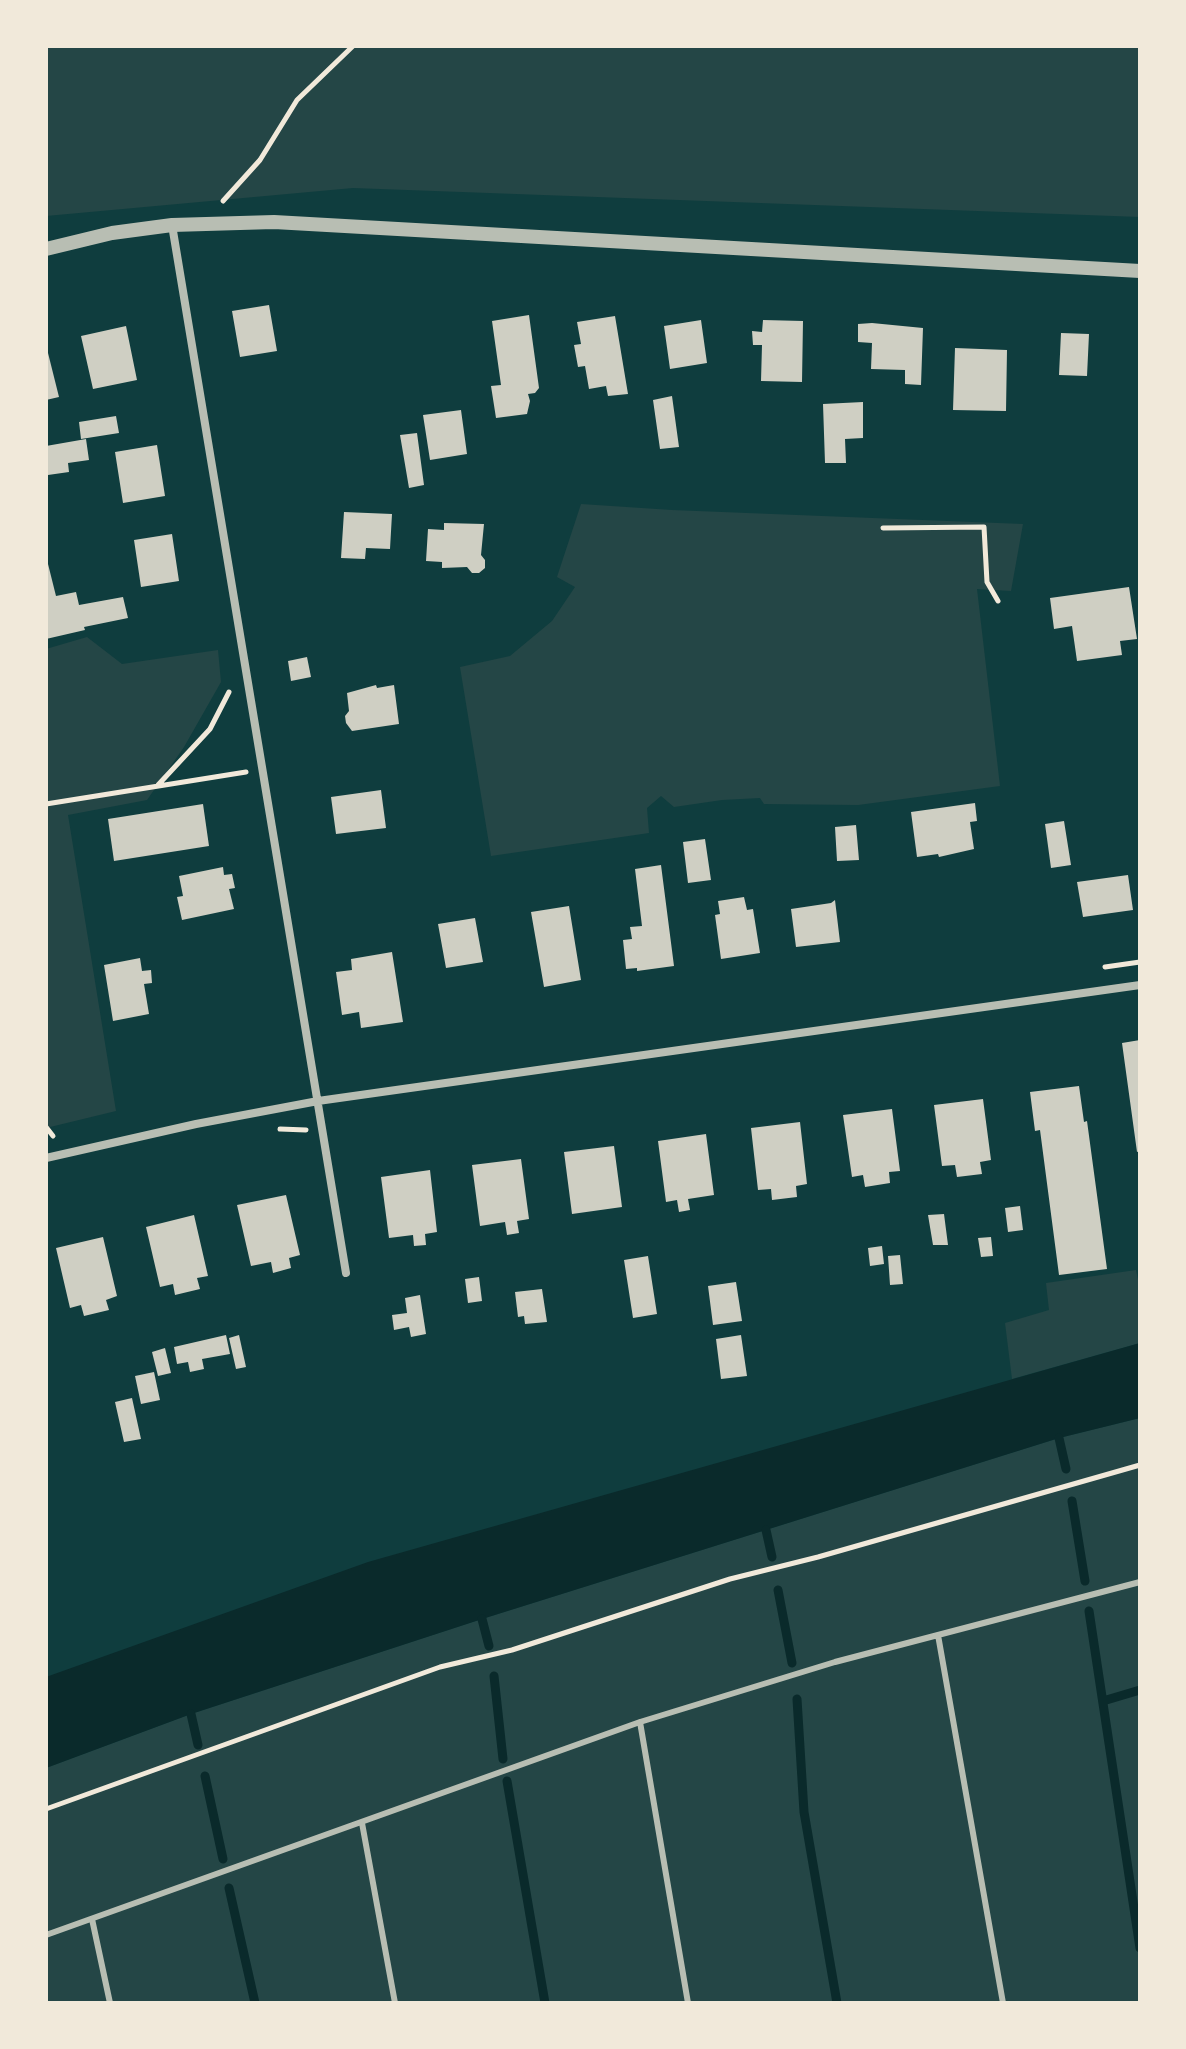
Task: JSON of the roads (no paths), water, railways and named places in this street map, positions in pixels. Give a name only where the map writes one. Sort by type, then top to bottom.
[{"type":"street","points":[[46,249],[112,233],[172,225],[274,222],[1140,271]]},
{"type":"street","points":[[172,225],[346,1273]]},
{"type":"street","points":[[46,1158],[196,1124],[318,1101],[1140,985]]},
{"type":"lane","points":[[46,1935],[640,1722],[835,1662],[1140,1582]]},
{"type":"lane","points":[[938,1635],[1003,2003]]},
{"type":"lane","points":[[640,1722],[688,2003]]},
{"type":"lane","points":[[362,1823],[395,2003]]},
{"type":"lane","points":[[92,1919],[110,2003]]},
{"type":"waterway","points":[[1059,1438],[1066,1469]]},
{"type":"waterway","points":[[1072,1501],[1085,1581]]},
{"type":"waterway","points":[[766,1530],[772,1557]]},
{"type":"waterway","points":[[778,1590],[792,1663]]},
{"type":"waterway","points":[[1089,1611],[1140,1948]]},
{"type":"waterway","points":[[482,1619],[489,1646]]},
{"type":"waterway","points":[[494,1676],[503,1759]]},
{"type":"waterway","points":[[1103,1701],[1140,1690]]},
{"type":"waterway","points":[[797,1699],[804,1812],[837,2003]]},
{"type":"waterway","points":[[191,1714],[198,1745]]},
{"type":"waterway","points":[[205,1776],[223,1859]]},
{"type":"waterway","points":[[507,1781],[545,2003]]},
{"type":"waterway","points":[[229,1888],[255,2003]]}]
